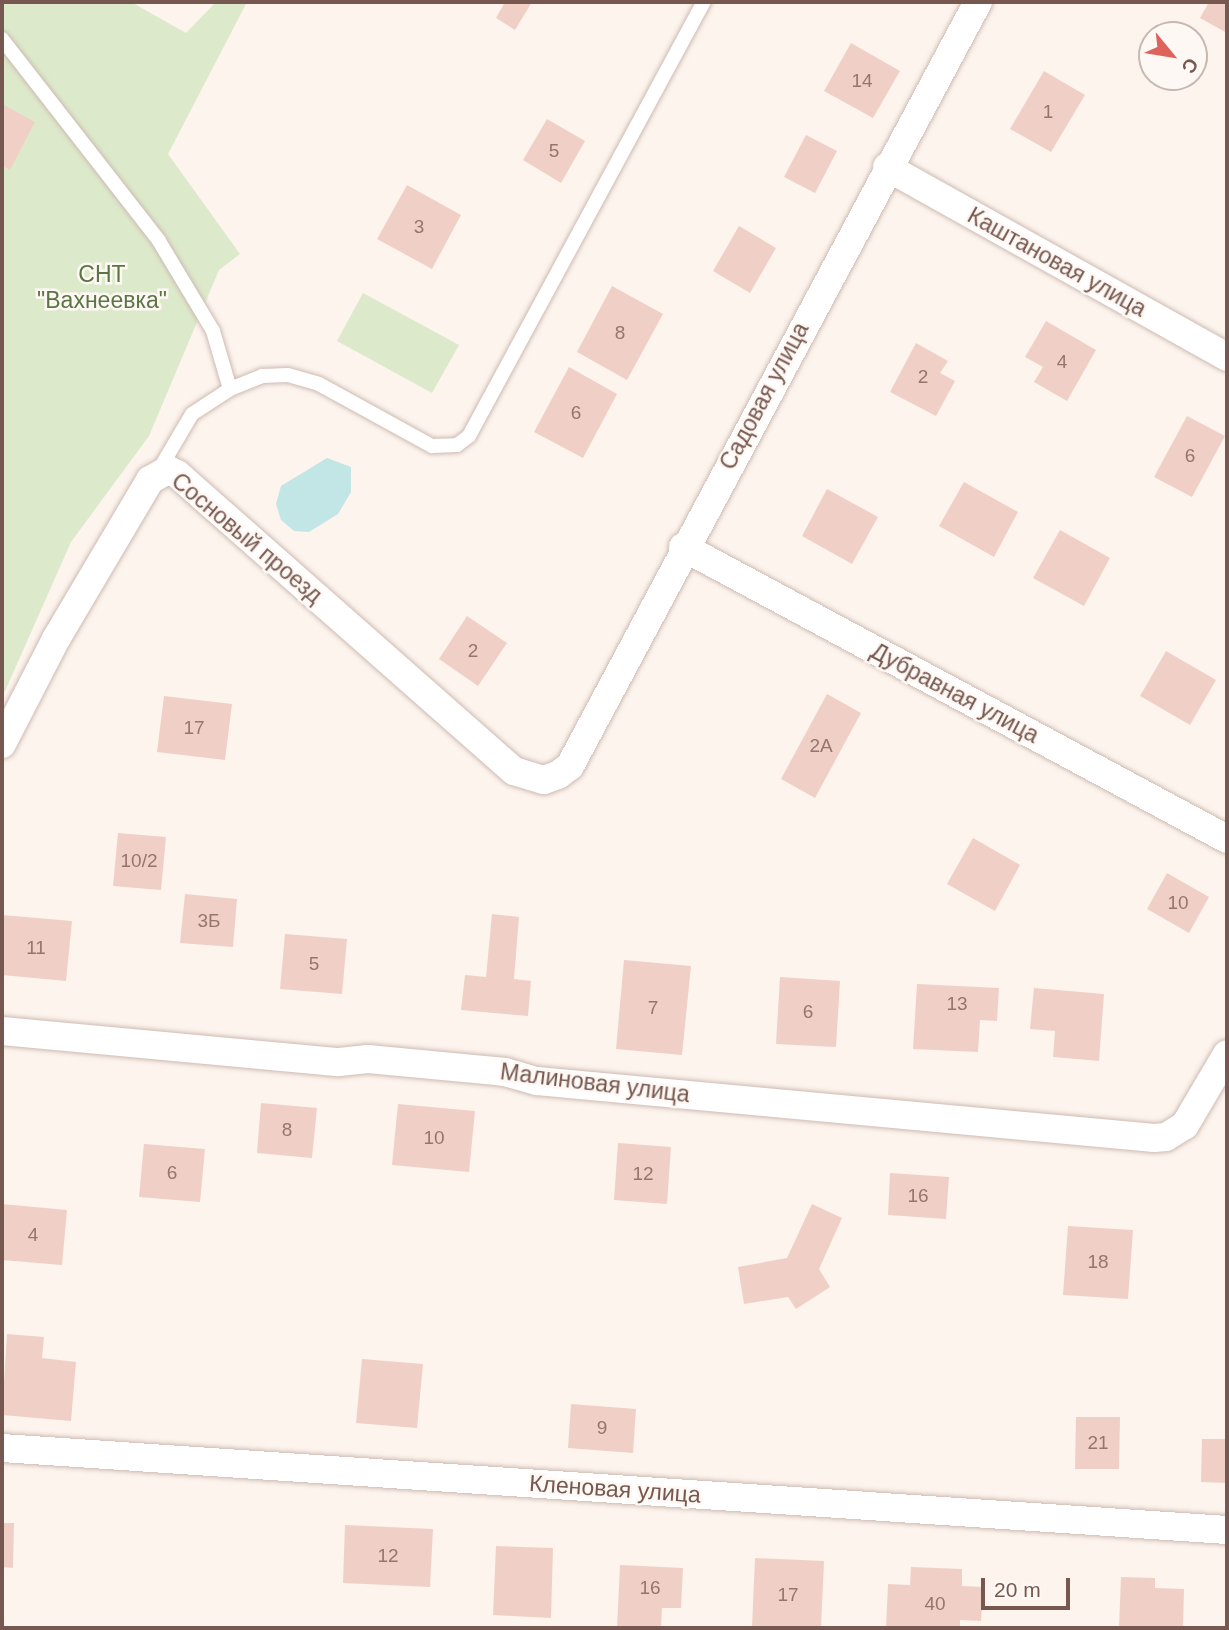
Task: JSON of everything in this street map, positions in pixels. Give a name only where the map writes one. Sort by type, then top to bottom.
[{"type":"street","name":"Садовая улица","points":[[544,780],[570,766],[683,547],[978,2]]},
{"type":"street","name":"Каштановая улица","points":[[887,167],[1227,357]]},
{"type":"street","name":"Сосновый проезд","points":[[2,744],[56,639],[158,472],[177,474],[514,771],[544,780]]},
{"type":"street","name":"Дубравная улица","points":[[683,547],[1227,839]]},
{"type":"street","name":"Малиновая улица","points":[[2,1031],[340,1062],[368,1059],[464,1068],[551,1082],[1154,1138],[1177,1133],[1185,1125],[1227,1054]]},
{"type":"street","name":"Кленовая улица","points":[[2,1448],[1227,1530]]},
{"type":"lane","points":[[158,472],[192,414],[230,389],[262,376],[288,375],[318,384],[432,446],[457,446],[469,436],[704,2]]},
{"type":"lane","points":[[2,39],[159,241],[214,331],[230,389]]},
{"type":"green space","name":"СНТ \"Вахнеевка\"","points":[[2,2],[131,2],[186,33],[216,2],[247,2],[168,154],[240,254],[219,270],[149,436],[71,542],[2,698]]},
{"type":"green space","points":[[363,293],[459,345],[432,393],[337,341]]},
{"type":"water","points":[[327,458],[351,467],[351,492],[338,514],[309,532],[294,531],[281,520],[276,504],[281,486]]},
{"type":"building","points":[[505,2],[532,2],[515,30],[496,18]]},
{"type":"building","points":[[1209,2],[1227,2],[1227,33],[1200,18]]},
{"type":"building","points":[[851,43],[900,71],[873,118],[824,91]]},
{"type":"building","points":[[1044,71],[1085,95],[1051,152],[1010,129]]},
{"type":"building","points":[[2,104],[35,122],[10,170],[2,165]]},
{"type":"building","points":[[547,119],[585,141],[561,183],[523,160]]},
{"type":"building","points":[[806,135],[837,151],[815,193],[784,177]]},
{"type":"building","points":[[407,185],[461,215],[432,269],[377,239]]},
{"type":"building","points":[[739,226],[776,248],[750,293],[713,271]]},
{"type":"building","points":[[612,286],[663,314],[627,380],[577,352]]},
{"type":"building","points":[[1046,321],[1096,350],[1067,401],[1034,382],[1043,367],[1025,357]]},
{"type":"building","points":[[916,343],[948,361],[940,373],[955,381],[936,416],[890,392]]},
{"type":"building","points":[[569,367],[617,394],[583,458],[534,432]]},
{"type":"building","points":[[1187,416],[1225,436],[1192,497],[1154,477]]},
{"type":"building","points":[[964,482],[1018,512],[994,557],[939,526]]},
{"type":"building","points":[[827,489],[878,517],[852,564],[802,536]]},
{"type":"building","points":[[1060,530],[1110,558],[1084,606],[1033,578]]},
{"type":"building","points":[[467,616],[507,643],[478,686],[439,659]]},
{"type":"building","points":[[1166,651],[1216,680],[1190,725],[1140,696]]},
{"type":"building","points":[[827,694],[861,713],[815,798],[781,779]]},
{"type":"building","points":[[164,696],[232,704],[225,760],[157,752]]},
{"type":"building","points":[[118,833],[166,837],[161,890],[113,886]]},
{"type":"building","points":[[973,838],[1020,865],[995,911],[947,884]]},
{"type":"building","points":[[1167,873],[1209,897],[1189,933],[1147,909]]},
{"type":"building","points":[[185,894],[237,899],[233,947],[180,943]]},
{"type":"building","points":[[492,914],[519,917],[514,979],[531,981],[528,1016],[461,1010],[465,975],[486,977]]},
{"type":"building","points":[[2,915],[72,921],[66,981],[2,975]]},
{"type":"building","points":[[285,934],[347,939],[342,994],[280,989]]},
{"type":"building","points":[[624,960],[691,966],[682,1055],[616,1049]]},
{"type":"building","points":[[780,977],[840,981],[836,1047],[776,1044]]},
{"type":"building","points":[[917,984],[999,988],[997,1021],[980,1020],[978,1052],[913,1049]]},
{"type":"building","points":[[1034,988],[1104,994],[1099,1061],[1053,1057],[1055,1031],[1030,1029]]},
{"type":"building","points":[[261,1103],[317,1108],[312,1158],[257,1153]]},
{"type":"building","points":[[398,1104],[475,1111],[469,1172],[392,1165]]},
{"type":"building","points":[[618,1143],[671,1147],[667,1204],[614,1200]]},
{"type":"building","points":[[144,1144],[205,1149],[200,1202],[139,1197]]},
{"type":"building","points":[[890,1173],[949,1177],[946,1219],[888,1215]]},
{"type":"building","points":[[2,1204],[67,1210],[62,1265],[2,1260]]},
{"type":"building","points":[[812,1204],[842,1218],[819,1269],[830,1287],[796,1309],[788,1297],[744,1304],[738,1267],[787,1258]]},
{"type":"building","points":[[1068,1226],[1133,1230],[1128,1299],[1063,1295]]},
{"type":"building","points":[[7,1334],[44,1337],[42,1358],[76,1362],[71,1421],[2,1415]]},
{"type":"building","points":[[362,1359],[423,1364],[417,1428],[356,1423]]},
{"type":"building","points":[[571,1404],[636,1409],[633,1453],[568,1448]]},
{"type":"building","points":[[1076,1417],[1120,1417],[1119,1469],[1075,1469]]},
{"type":"building","points":[[1202,1439],[1227,1439],[1227,1483],[1201,1482]]},
{"type":"building","points":[[2,1523],[14,1523],[13,1568],[2,1567]]},
{"type":"building","points":[[345,1525],[433,1529],[430,1587],[343,1583]]},
{"type":"building","points":[[496,1546],[553,1548],[551,1618],[493,1615]]},
{"type":"building","points":[[755,1558],[824,1561],[821,1628],[752,1628]]},
{"type":"building","points":[[620,1565],[683,1568],[681,1608],[662,1608],[661,1628],[617,1628]]},
{"type":"building","points":[[911,1567],[962,1569],[962,1586],[983,1587],[981,1621],[960,1620],[960,1628],[886,1628],[888,1584],[910,1585]]},
{"type":"building","points":[[1121,1577],[1155,1578],[1155,1588],[1184,1589],[1183,1628],[1119,1628]]}]
